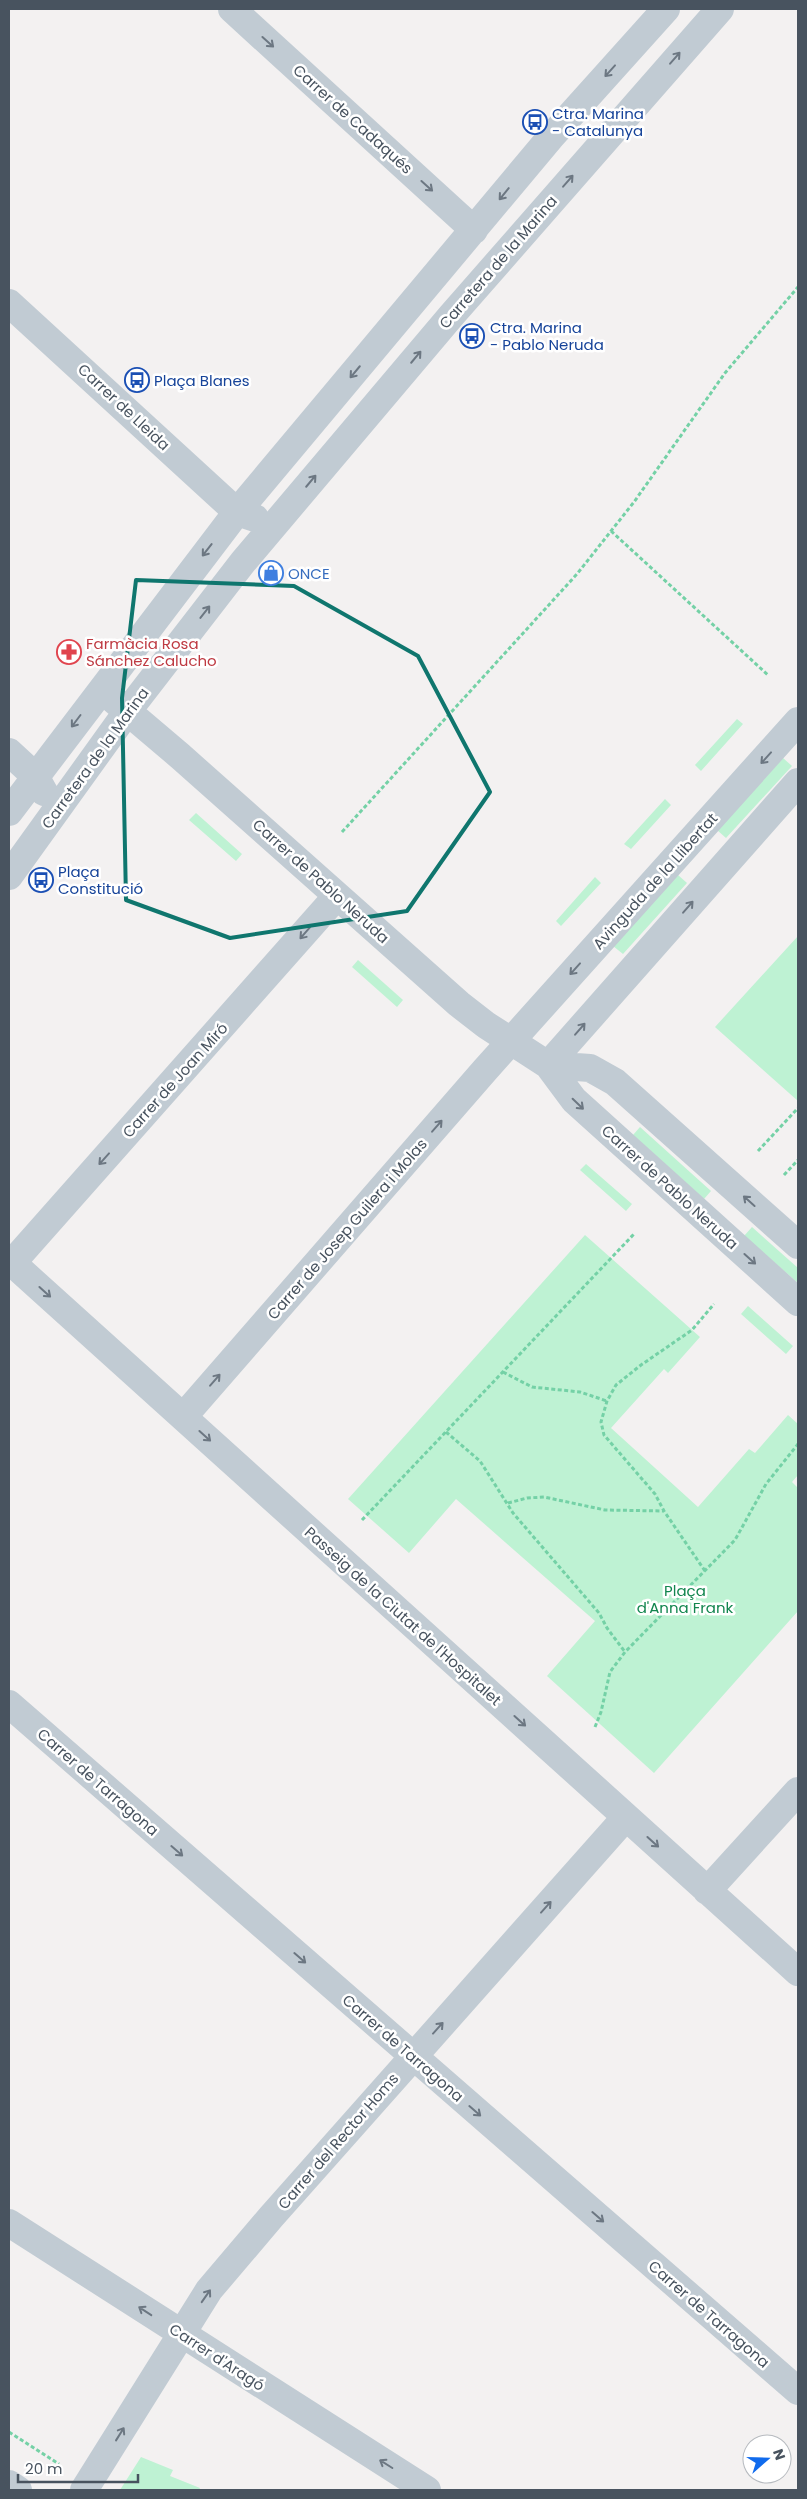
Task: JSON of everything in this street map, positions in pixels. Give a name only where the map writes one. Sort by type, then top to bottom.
[{"type":"street","name":"Carrer de Cadaqués","points":[[232,9],[474,230]]},
{"type":"street","points":[[9,812],[100,689],[237,512],[550,138],[667,9],[674,12],[693,14],[708,9]]},
{"type":"street","name":"Carretera de la Marina","points":[[9,876],[127,712],[243,562],[458,308],[720,9]]},
{"type":"street","name":"Carrer de Lleida","points":[[9,303],[237,512]]},
{"type":"street","points":[[237,512],[262,519],[280,518]]},
{"type":"street","name":"Carretera de la Marina","points":[[237,512],[246,529],[247,546],[243,562]]},
{"type":"street","name":"Carrer de Pablo Neruda","points":[[100,689],[459,1004],[486,1025],[548,1065],[574,1100],[798,1302]]},
{"type":"street","name":"Avinguda de la Llibertat","points":[[511,1040],[798,721]]},
{"type":"street","points":[[9,752],[35,776]]},
{"type":"street","name":"Carretera de la Marina","points":[[35,776],[43,789],[46,804],[38,835]]},
{"type":"street","points":[[548,1065],[798,782]]},
{"type":"street","name":"Carrer de Joan Miró","points":[[10,1261],[337,896]]},
{"type":"street","name":"Carrer de Josep Guilera i Molas","points":[[183,1417],[511,1040]]},
{"type":"street","name":"Carrer de Pablo Neruda","points":[[548,1065],[590,1068],[615,1082],[798,1245]]},
{"type":"street","name":"Passeig de la Ciutat de l'Hospitalet","points":[[10,1261],[798,1972]]},
{"type":"street","name":"Carrer de Tarragona","points":[[9,1704],[798,2391]]},
{"type":"street","points":[[707,1891],[798,1791]]},
{"type":"street","name":"Carrer del Rector Homs","points":[[84,2490],[209,2290],[413,2056],[626,1817]]},
{"type":"street","name":"Carrer d'Aragó","points":[[9,2223],[181,2335],[427,2490]]},
{"type":"street","points":[[9,2484],[18,2490]]},
{"type":"path","points":[[342,832],[566,586],[634,502],[725,373],[798,288]]},
{"type":"path","points":[[611,531],[769,676]]},
{"type":"path","points":[[758,1151],[798,1108]]},
{"type":"path","points":[[784,1175],[798,1160]]},
{"type":"path","points":[[362,1520],[634,1234]]},
{"type":"path","points":[[705,1571],[664,1511],[655,1494],[604,1436],[601,1422],[607,1401],[616,1386],[641,1365],[692,1330],[714,1304]]},
{"type":"path","points":[[503,1372],[532,1387],[580,1392],[607,1401]]},
{"type":"path","points":[[446,1432],[480,1461],[508,1503],[544,1550],[599,1613],[607,1628],[625,1652]]},
{"type":"path","points":[[595,1726],[601,1712],[610,1672],[625,1652],[735,1540],[766,1484],[798,1444]]},
{"type":"path","points":[[508,1503],[544,1496],[606,1510],[664,1511]]},
{"type":"path","points":[[9,2432],[64,2467]]},
{"type":"highlighted area","points":[[136,580],[294,586],[418,656],[490,792],[407,911],[230,938],[126,900],[122,698]]},
{"type":"green space","points":[[737,719],[743,724],[701,771],[695,765]]},
{"type":"green space","points":[[783,758],[792,766],[726,838],[717,830]]},
{"type":"green space","points":[[665,799],[671,805],[631,849],[624,844]]},
{"type":"green space","points":[[196,813],[242,854],[236,861],[189,820]]},
{"type":"green space","points":[[678,875],[687,883],[623,954],[613,946]]},
{"type":"green space","points":[[595,877],[601,883],[561,926],[556,921]]},
{"type":"green space","points":[[798,936],[798,1101],[715,1027]]},
{"type":"green space","points":[[358,960],[403,1000],[397,1007],[352,967]]},
{"type":"green space","points":[[640,1127],[711,1191],[704,1199],[633,1135]]},
{"type":"green space","points":[[586,1164],[632,1204],[626,1211],[580,1170]]},
{"type":"green space","points":[[752,1227],[798,1268],[798,1283],[744,1236]]},
{"type":"green space","name":"Plaça d'Anna Frank","points":[[585,1235],[700,1337],[668,1373],[664,1369],[611,1428],[698,1507],[749,1449],[755,1453],[788,1415],[798,1424],[798,1475],[792,1482],[798,1488],[798,1611],[654,1773],[547,1676],[595,1621],[456,1499],[409,1553],[348,1499]]},
{"type":"green space","points":[[748,1306],[793,1346],[786,1354],[741,1314]]},
{"type":"green space","points":[[141,2457],[173,2470],[170,2476],[200,2488],[199,2490],[120,2490]]},
{"type":"place","name":"Ctra. Marina - Catalunya","points":[[535,122]]},
{"type":"place","name":"Ctra. Marina - Pablo Neruda","points":[[472,336]]},
{"type":"place","name":"Plaça Blanes","points":[[137,380]]},
{"type":"place","name":"ONCE","points":[[271,573]]},
{"type":"place","name":"Farmàcia Rosa Sánchez Calucho","points":[[69,652]]},
{"type":"place","name":"Plaça Constitució","points":[[41,880]]}]
